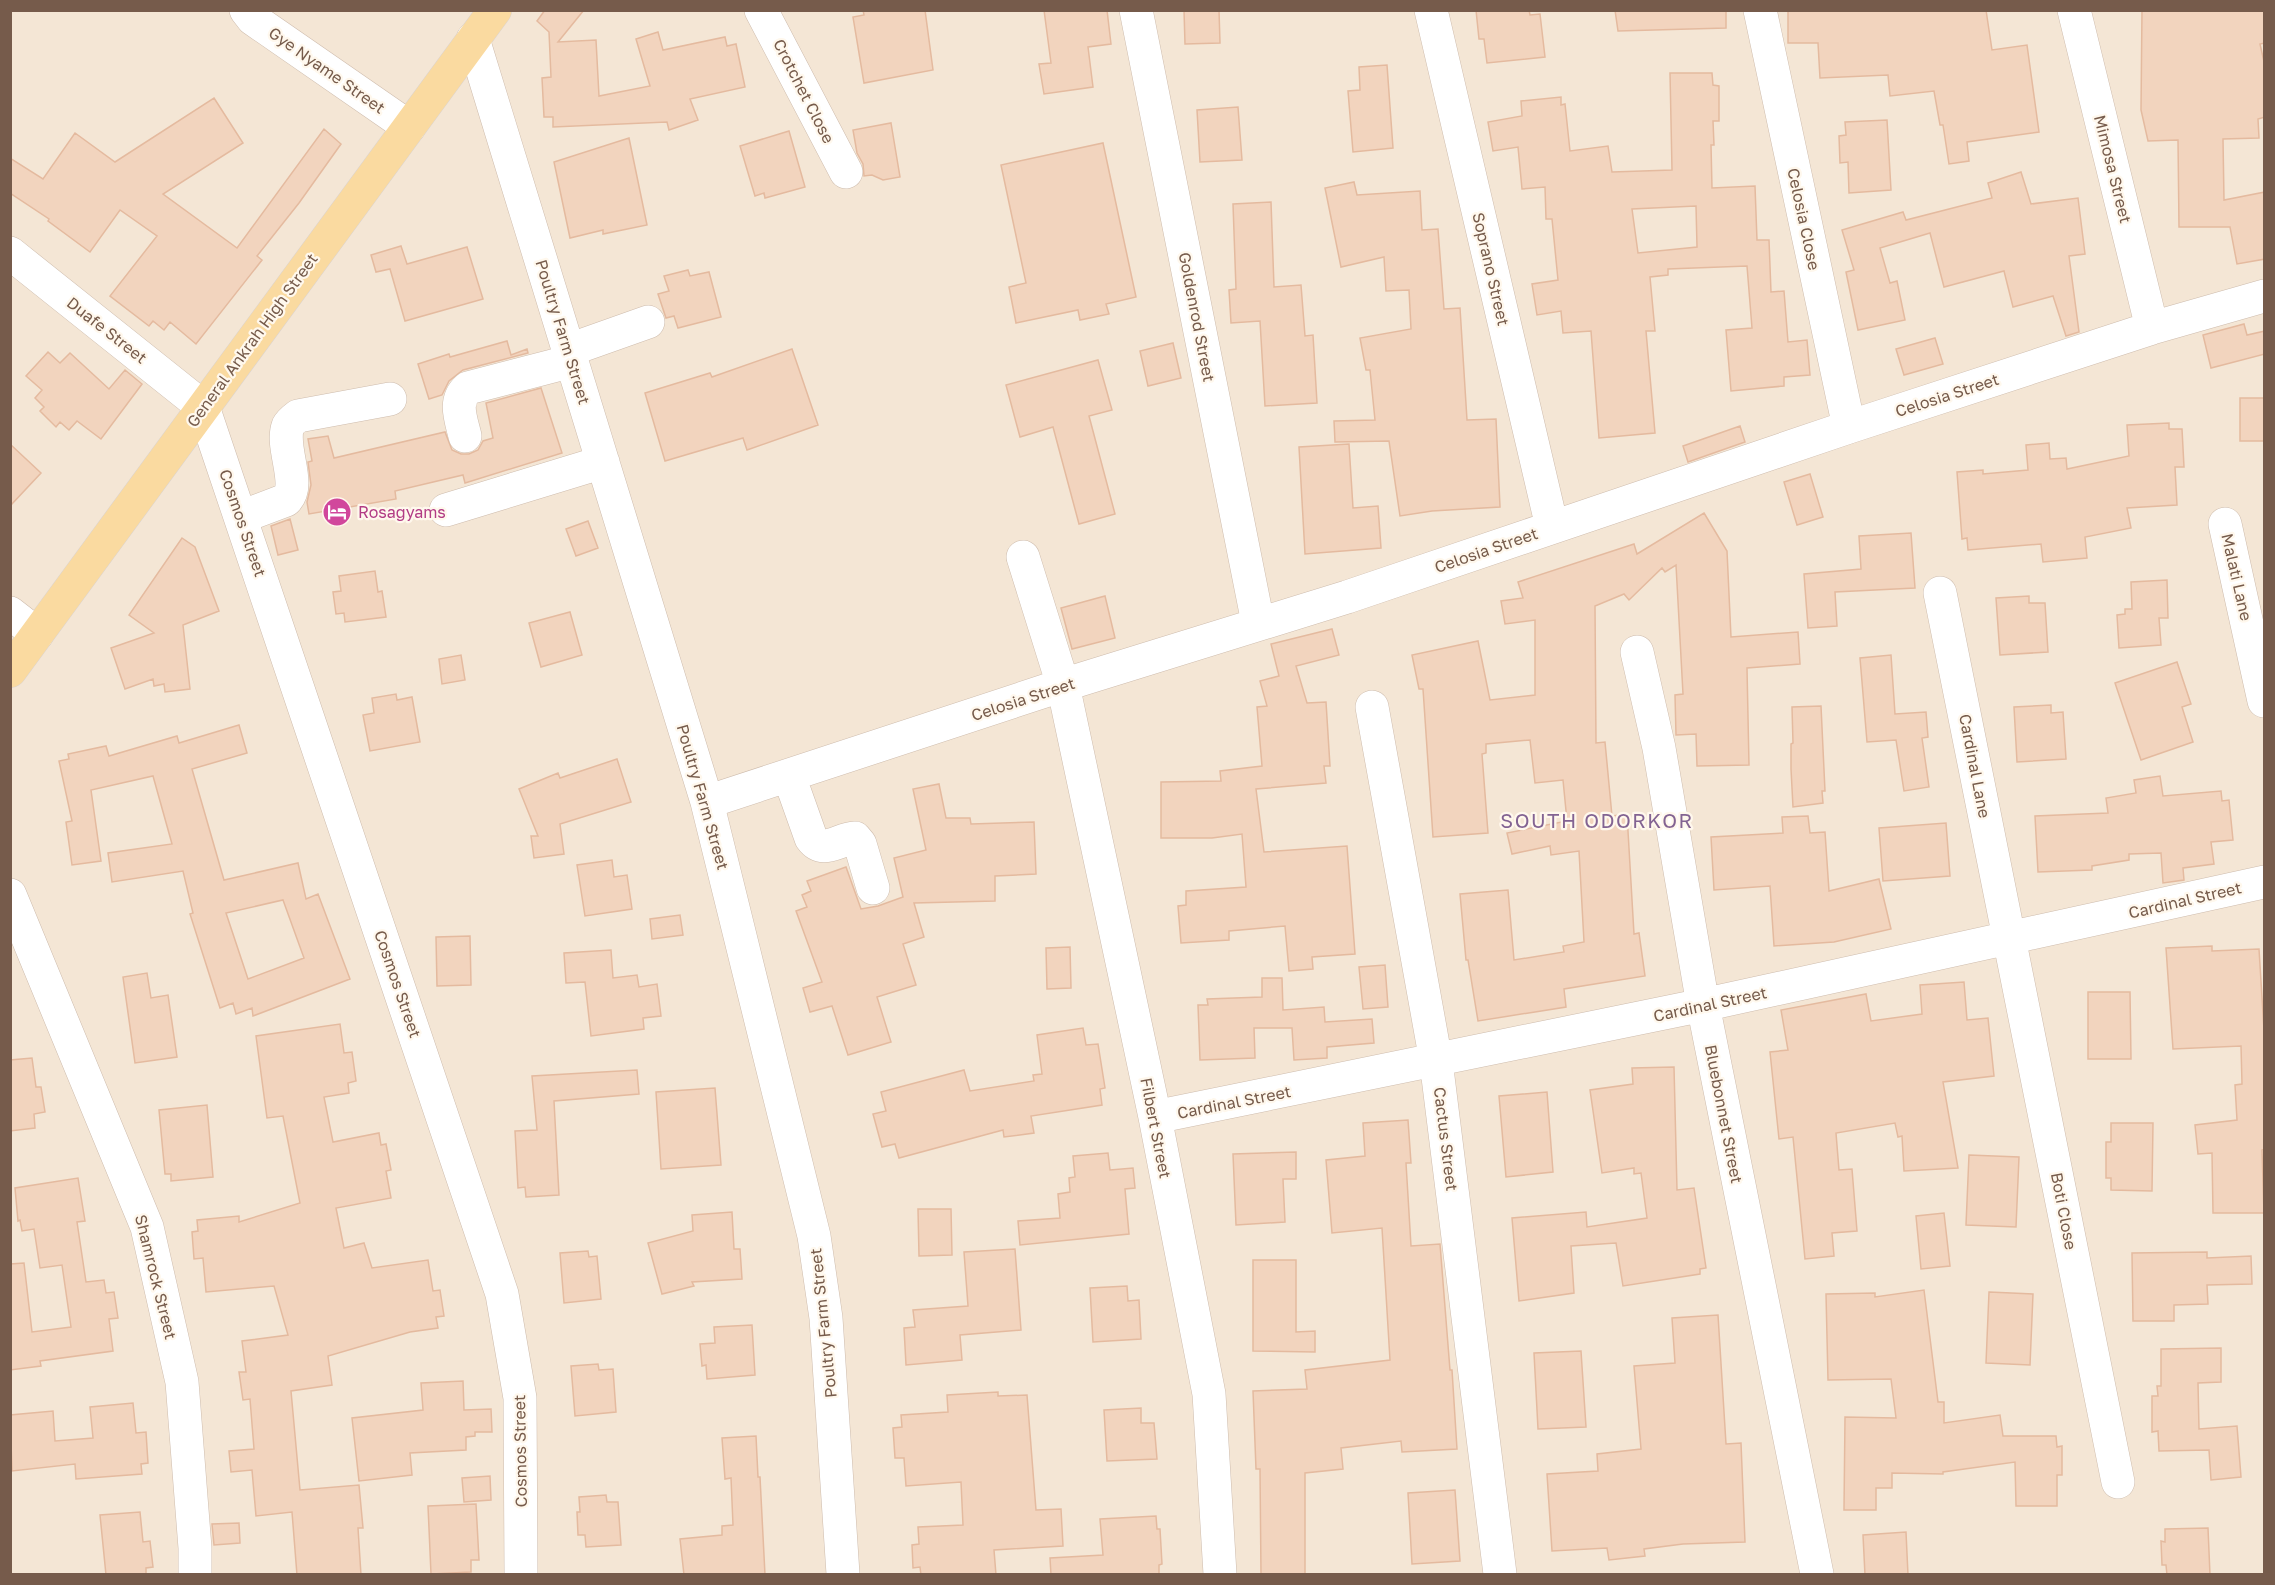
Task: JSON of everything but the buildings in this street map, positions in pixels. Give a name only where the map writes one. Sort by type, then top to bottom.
[{"type":"main road","name":"General Ankrah High Street","points":[[10,671],[495,10]]},
{"type":"street","name":"Gye Nyame Street","points":[[246,10],[253,19],[409,127]]},
{"type":"street","name":"Crotchet Close","points":[[761,10],[846,172]]},
{"type":"street","name":"Goldenrod Street","points":[[1136,10],[1258,623]]},
{"type":"street","name":"Soprano Street","points":[[1431,10],[1552,527]]},
{"type":"street","name":"Celosia Close","points":[[1760,10],[1849,427]]},
{"type":"street","name":"Mimosa Street","points":[[2074,10],[2152,328]]},
{"type":"street","name":"Poultry Farm Street","points":[[474,39],[707,802],[814,1236],[826,1318],[843,1575]]},
{"type":"street","name":"Duafe Street","points":[[10,253],[204,407]]},
{"type":"street","name":"Celosia Street","points":[[707,802],[1063,685],[1347,597],[1849,427],[2152,328],[2265,296]]},
{"type":"street","points":[[465,436],[458,406],[461,394],[468,388],[570,356],[648,322]]},
{"type":"street","points":[[241,517],[286,500],[291,495],[286,439],[288,424],[298,416],[390,399]]},
{"type":"street","name":"Cosmos Street","points":[[204,407],[502,1294],[520,1398],[521,1575]]},
{"type":"street","points":[[446,510],[603,462]]},
{"type":"street","name":"Malati Lane","points":[[2225,524],[2265,701]]},
{"type":"street","name":"Filbert Street","points":[[1023,557],[1063,685],[1155,1118],[1209,1394],[1220,1575]]},
{"type":"street","name":"Cardinal Lane","points":[[1940,593],[2010,939]]},
{"type":"street","points":[[10,613],[37,634]]},
{"type":"street","name":"Bluebonnet Street","points":[[1637,652],[1659,747],[1703,1005],[1817,1575]]},
{"type":"street","name":"Cactus Street","points":[[1372,707],[1436,1061],[1500,1575]]},
{"type":"street","points":[[789,776],[810,838],[816,845],[823,847],[848,838],[855,838],[860,844],[873,888]]},
{"type":"street","name":"Cardinal Street","points":[[1155,1118],[1703,1005],[2265,882]]},
{"type":"street","name":"Shamrock Street","points":[[10,895],[147,1227],[182,1382],[195,1548],[195,1575]]},
{"type":"street","name":"Boti Close","points":[[2010,939],[2118,1482]]},
{"type":"shaded area","points":[[11,11],[2264,11],[2264,1574],[11,1574]]},
{"type":"place","name":"Rosagyams","points":[[337,512]]},
{"type":"district","name":"SOUTH ODORKOR","points":[[1597,820]]}]
